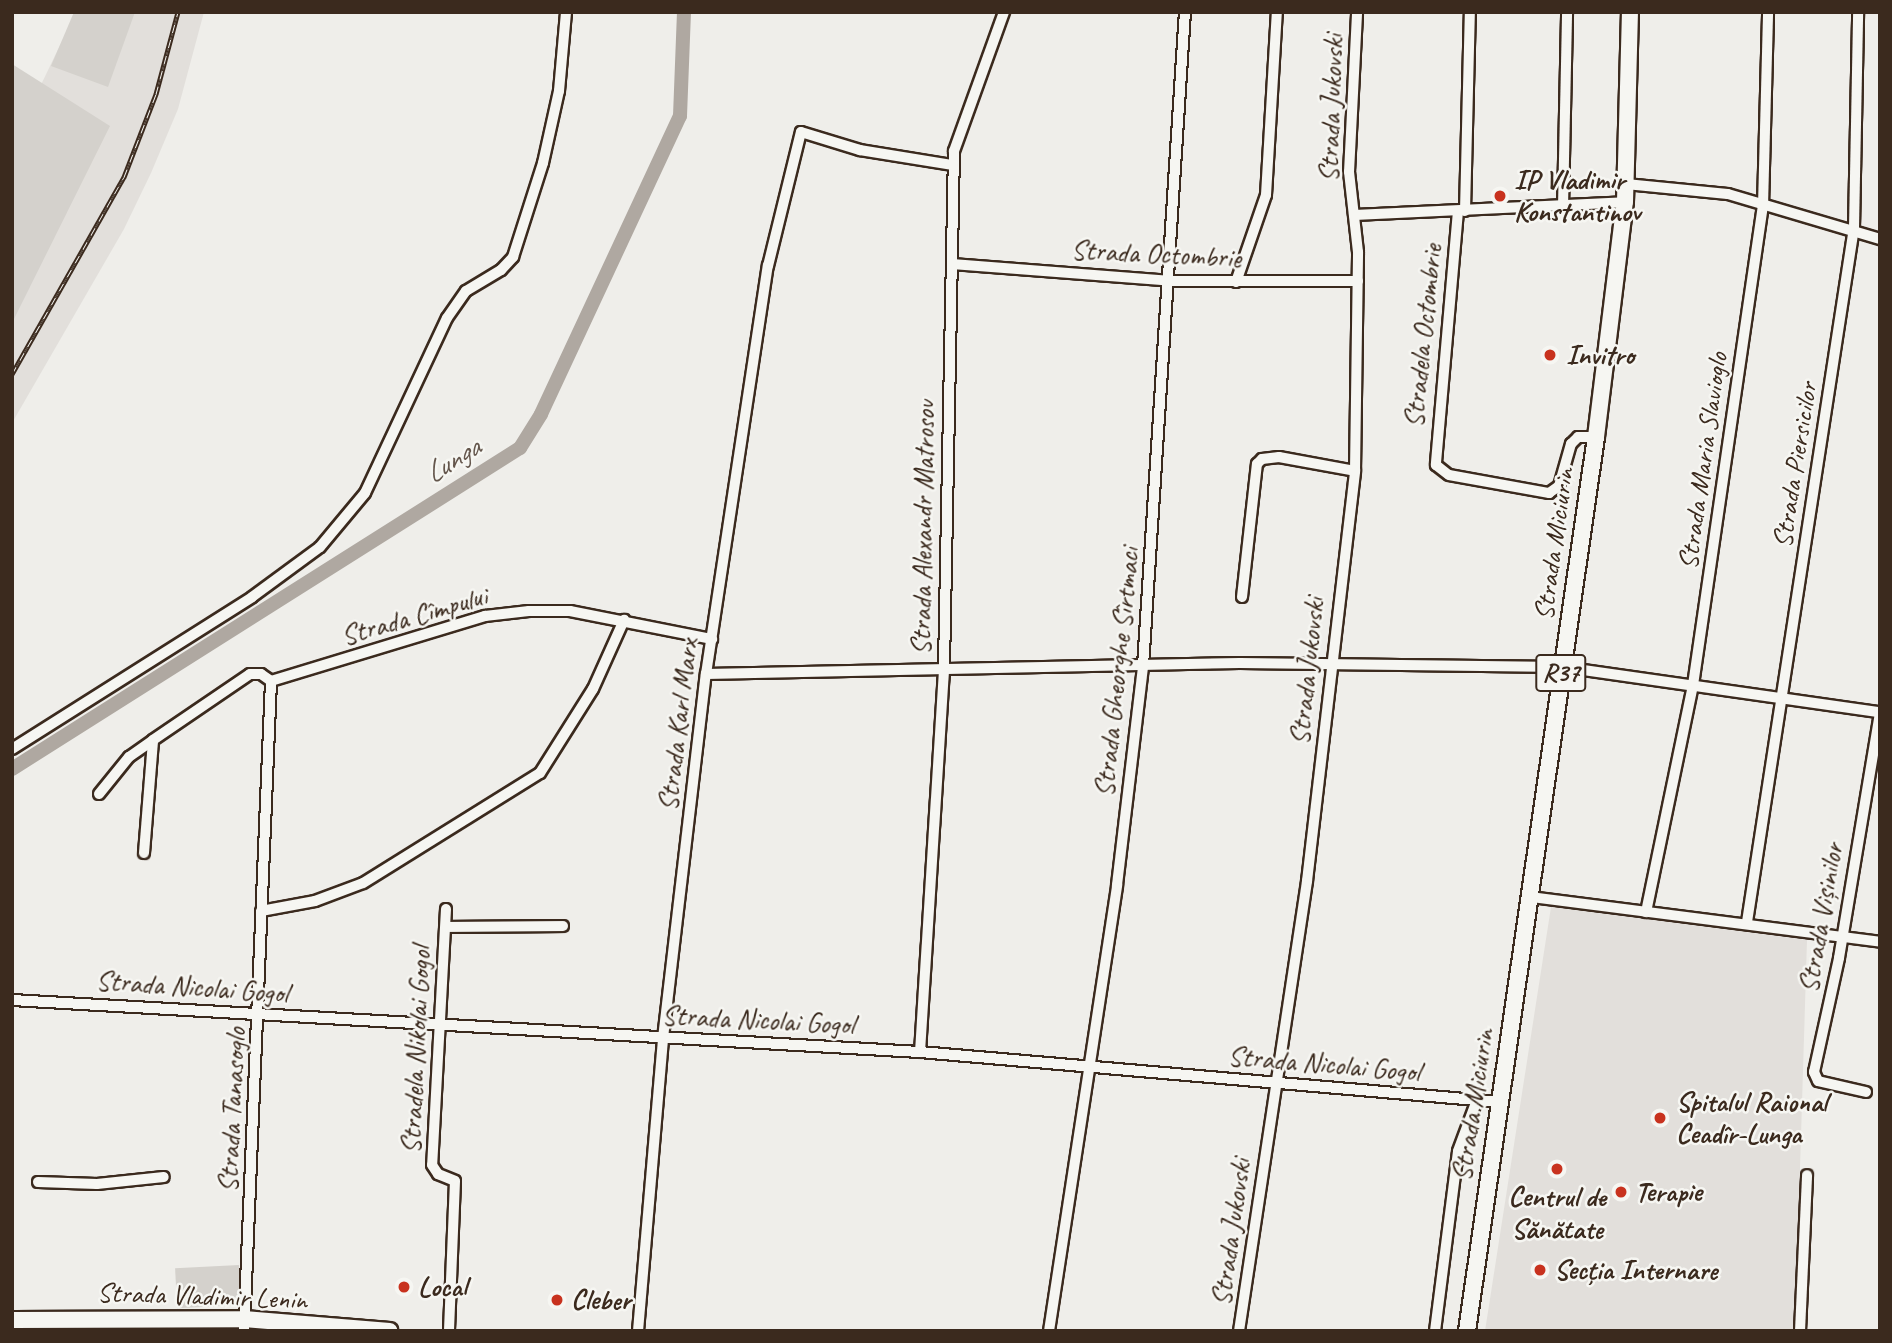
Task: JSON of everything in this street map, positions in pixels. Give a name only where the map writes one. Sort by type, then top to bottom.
[{"type":"main road","name":"Strada Miciurin","points":[[1466,1331],[1596,438],[1625,202],[1630,12]]},
{"type":"main road","name":"Strada Vladimir Lenin","points":[[12,1320],[390,1331]]},
{"type":"street","points":[[12,749],[256,594],[320,547],[365,493],[447,318],[466,291],[500,270],[513,257],[543,163],[559,91],[566,12]]},
{"type":"street","name":"Strada Alexandr Matrosov","points":[[919,1052],[944,667],[953,165],[958,132],[1003,12]]},
{"type":"street","name":"Strada Gheorghe Sîrtmaci","points":[[1049,1331],[1086,1067],[1117,885],[1143,666],[1171,281],[1185,12]]},
{"type":"street","points":[[1236,282],[1266,195],[1277,12]]},
{"type":"street","name":"Strada Jukovski","points":[[1239,1331],[1307,881],[1355,471],[1358,281],[1350,115],[1357,12]]},
{"type":"street","name":"Stradela Octombrie","points":[[1470,12],[1462,211],[1436,465],[1449,475],[1549,493],[1559,486],[1571,444],[1578,437],[1596,438]]},
{"type":"street","points":[[1563,207],[1567,12]]},
{"type":"street","name":"Strada Maria Slavioglo","points":[[1646,912],[1693,685],[1763,206],[1768,12]]},
{"type":"street","name":"Strada Piersicilor","points":[[1747,922],[1854,228],[1858,12]]},
{"type":"street","name":"Strada Karl Marx","points":[[638,1331],[663,1038],[706,674],[768,266],[801,132],[860,149],[953,165]]},
{"type":"street","points":[[1626,184],[1727,194],[1763,206],[1854,228],[1880,239]]},
{"type":"street","points":[[1354,215],[1625,202]]},
{"type":"street","name":"Strada Octombrie","points":[[952,264],[1171,281],[1358,281]]},
{"type":"street","points":[[1242,597],[1257,464],[1262,459],[1279,457],[1355,471]]},
{"type":"street","name":"Strada Cîmpului","points":[[99,794],[129,757],[240,678],[255,673],[271,681],[485,616],[570,611],[712,639]]},
{"type":"street","points":[[261,911],[316,901],[363,883],[540,773],[593,689],[624,620]]},
{"type":"street","points":[[706,674],[944,667],[1562,667],[1783,696],[1880,712]]},
{"type":"street","name":"Strada Tanasoglo","points":[[244,1325],[271,681]]},
{"type":"street","name":"Strada Vișinilor","points":[[1866,1092],[1815,1078],[1880,712]]},
{"type":"street","points":[[144,853],[153,740]]},
{"type":"street","points":[[1531,897],[1747,922],[1880,942]]},
{"type":"street","name":"Stradela Nikolai Gogol","points":[[446,909],[432,1165],[438,1174],[455,1181],[449,1331]]},
{"type":"street","name":"Stradela Nikolai Gogol","points":[[447,927],[563,926]]},
{"type":"street","name":"Strada Nicolai Gogol","points":[[12,1000],[919,1052],[1500,1102]]},
{"type":"street","points":[[1436,1331],[1458,1151],[1476,1100]]},
{"type":"street","points":[[1800,1331],[1807,1175]]},
{"type":"street","points":[[38,1182],[108,1184],[163,1177]]},
{"type":"shaded area","points":[[74,12],[135,12],[108,87],[51,66]]},
{"type":"shaded area","points":[[76,12],[204,12],[178,109],[151,173],[124,229],[12,423],[12,145]]},
{"type":"shaded area","points":[[12,64],[110,126],[12,323]]},
{"type":"shaded area","name":"Spitalul Raional Ceadîr-Lunga","points":[[1551,907],[1807,940],[1795,1331],[1485,1331]]},
{"type":"shaded area","points":[[239,1265],[241,1305],[177,1308],[175,1268]]},
{"type":"waterway","name":"Lunga","points":[[12,769],[520,448],[541,414],[680,116],[684,12]]},
{"type":"railway","points":[[12,374],[124,177],[156,94],[178,12]]},
{"type":"place","name":"IP Vladimir Konstantinov","points":[[1500,196]]},
{"type":"place","name":"Invitro","points":[[1550,355]]},
{"type":"place","name":"Spitalul Raional Ceadîr-Lunga","points":[[1660,1118]]},
{"type":"place","name":"Centrul de Sănătate","points":[[1557,1169]]},
{"type":"place","name":"Terapie","points":[[1621,1192]]},
{"type":"place","name":"Secția Internare","points":[[1540,1270]]},
{"type":"place","name":"Local","points":[[404,1287]]},
{"type":"place","name":"Cleber","points":[[557,1300]]}]
